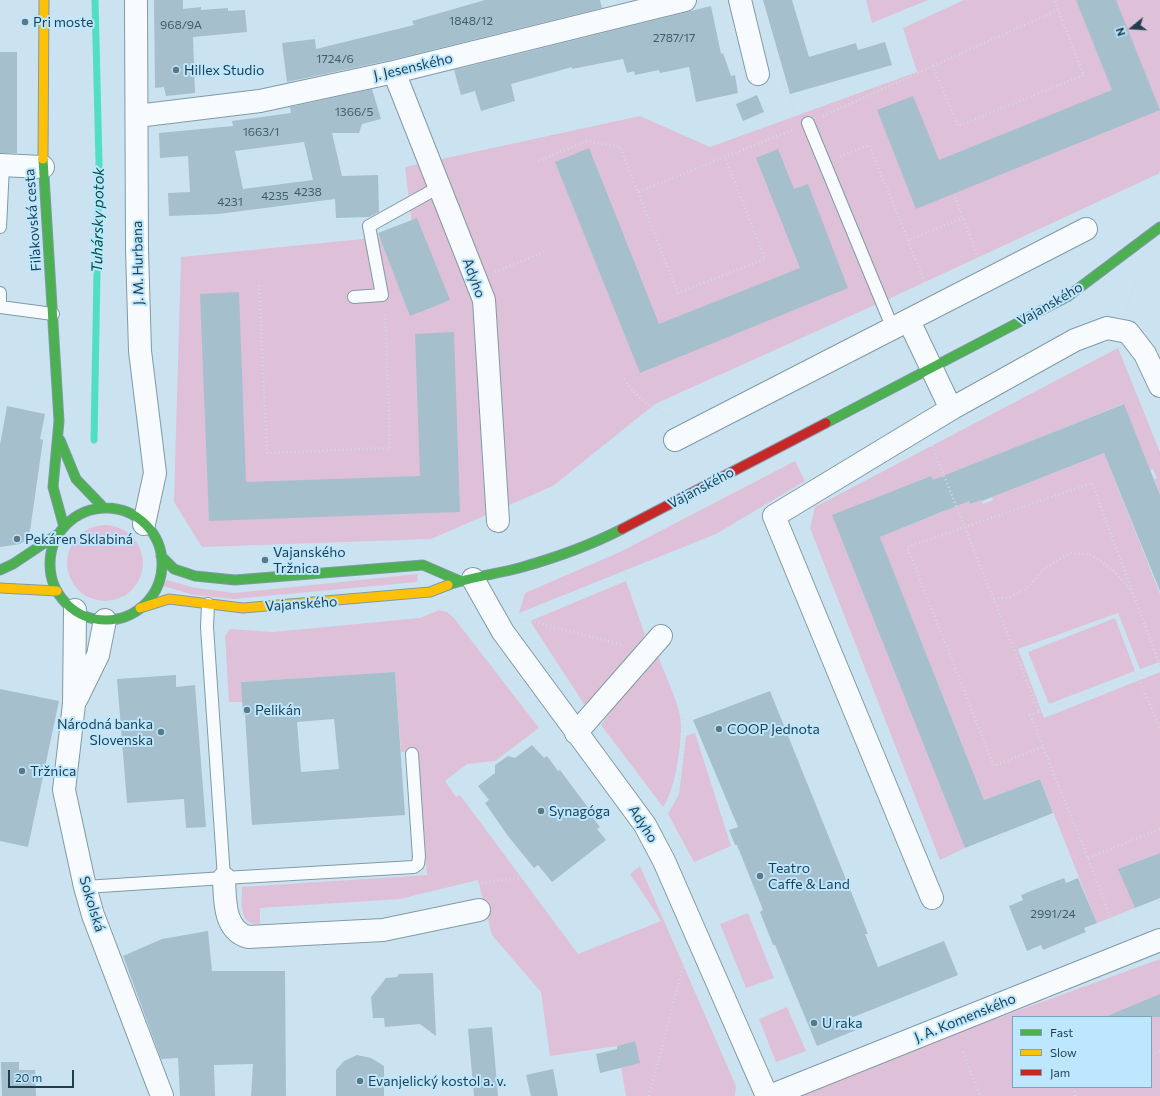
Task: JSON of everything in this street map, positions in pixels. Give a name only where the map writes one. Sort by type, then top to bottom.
[{"type":"main road","name":"Fiľakovská cesta","points":[[44,0],[43,167],[53,314],[59,437],[53,487],[61,530]]},
{"type":"main road","name":"Vajanského","points":[[61,530],[51,552],[50,562],[50,572],[57,591],[65,602],[75,610],[84,615],[105,620],[128,615],[140,608],[169,599],[242,608],[341,601],[430,592],[467,580],[519,568],[580,549],[621,530],[1067,297],[1160,227]]},
{"type":"main road","name":"Fiľakovská cesta","points":[[59,437],[76,479],[104,508]]},
{"type":"main road","name":"Vajanského","points":[[0,570],[12,564],[61,530],[79,515],[91,510],[104,508],[125,512],[144,524],[152,533],[161,556],[174,569],[188,574],[235,580],[423,565],[467,580]]},
{"type":"main road","name":"Vajanského","points":[[140,608],[153,593],[158,584],[161,556]]},
{"type":"main road","points":[[0,588],[57,591]]},
{"type":"street","name":"J. M. Hurbana","points":[[136,0],[137,250],[140,351],[155,473],[144,524]]},
{"type":"street","name":"J. Jesenského","points":[[137,116],[260,101],[394,72],[685,0]]},
{"type":"street","points":[[740,0],[758,74]]},
{"type":"street","name":"Adyho","points":[[394,72],[484,300],[498,520]]},
{"type":"street","points":[[2,166],[43,167]]},
{"type":"street","points":[[676,440],[1086,229]]},
{"type":"street","points":[[901,325],[931,367],[951,409]]},
{"type":"street","points":[[932,898],[774,516],[951,409],[1075,340],[1107,328],[1128,332],[1145,354],[1160,386]]},
{"type":"street","name":"Adyho","points":[[467,580],[576,733],[645,825],[661,855],[767,1096]]},
{"type":"street","name":"Sokolská","points":[[75,610],[74,704],[64,790],[85,887],[93,915],[162,1096]]},
{"type":"street","name":"Sokolská","points":[[74,704],[98,655],[105,620]]},
{"type":"street","points":[[576,733],[654,643]]},
{"type":"street","points":[[224,878],[227,914],[237,931],[248,937],[383,930],[479,910]]},
{"type":"street","name":"J. A. Komenského","points":[[770,1096],[1160,940]]},
{"type":"lane","points":[[803,125],[824,162],[901,325]]},
{"type":"lane","points":[[0,226],[2,166]]},
{"type":"lane","points":[[354,297],[382,295],[370,226],[439,188]]},
{"type":"lane","points":[[0,293],[0,307],[53,314]]},
{"type":"lane","points":[[208,604],[207,627],[224,878]]},
{"type":"lane","points":[[85,887],[414,867],[418,864],[419,858],[412,754]]},
{"type":"path","points":[[933,66],[958,126],[1084,75],[1054,0]]},
{"type":"path","points":[[638,192],[803,125],[1058,10]]},
{"type":"path","points":[[780,75],[803,125]]},
{"type":"path","points":[[538,161],[587,141],[620,148],[678,293],[765,258],[725,157]]},
{"type":"path","points":[[824,162],[869,145],[929,292]]},
{"type":"path","points":[[955,197],[981,265]]},
{"type":"path","points":[[908,240],[963,218]]},
{"type":"path","points":[[476,280],[547,251]]},
{"type":"path","points":[[1122,331],[1136,281],[1160,261]]},
{"type":"path","points":[[260,285],[267,453],[390,448],[384,308],[382,295]]},
{"type":"path","points":[[624,379],[642,401],[659,412],[674,416]]},
{"type":"path","points":[[923,425],[1039,712]]},
{"type":"path","points":[[1042,746],[994,766],[907,547],[1092,483],[1160,666],[1030,715],[1088,858],[1115,930]]},
{"type":"path","points":[[994,599],[1011,597],[1026,589],[1046,567],[1070,553],[1092,555],[1113,570],[1134,593]]},
{"type":"path","points":[[626,576],[639,582]]},
{"type":"path","points":[[523,619],[654,643]]},
{"type":"path","points":[[1138,675],[1160,728]]},
{"type":"path","points":[[662,812],[670,805],[676,790],[680,767],[684,712]]},
{"type":"path","points":[[1088,858],[1160,829]]},
{"type":"path","points":[[649,1096],[686,959]]},
{"type":"path","points":[[963,1052],[980,1096]]},
{"type":"shaded area","points":[[866,0],[928,0],[872,23]]},
{"type":"shaded area","points":[[964,0],[1160,0],[1160,171],[1158,174],[897,295],[655,404],[553,486],[431,539],[202,547],[174,502],[181,257],[413,234],[405,167],[640,116],[710,147],[917,72],[903,28]]},
{"type":"shaded area","points":[[1118,348],[1160,452],[1160,495],[1154,479],[1157,478],[1153,469],[1150,470],[1123,404],[957,471],[970,504],[981,500],[983,504],[993,500],[992,497],[1104,453],[1160,594],[1160,662],[1140,669],[1118,613],[1018,649],[1044,718],[1160,672],[1160,853],[1119,869],[1135,908],[1097,923],[1040,779],[984,800],[880,537],[945,511],[931,476],[874,499],[865,507],[900,682],[965,848],[940,860],[810,528],[815,507]]},
{"type":"shaded area","points":[[795,461],[805,481],[716,534],[519,613],[525,593],[620,552]]},
{"type":"shaded area","points":[[105,525],[119,528],[132,536],[140,549],[143,563],[140,577],[132,590],[119,598],[105,601],[91,598],[78,590],[70,577],[67,563],[70,549],[78,536],[91,528]]},
{"type":"shaded area","points":[[418,574],[417,582],[234,599],[194,595],[163,586],[167,580],[196,588],[234,593]]},
{"type":"shaded area","points":[[626,581],[645,635],[594,701],[584,704],[530,621]]},
{"type":"shaded area","points":[[439,610],[447,612],[454,618],[539,728],[495,761],[467,764],[445,781],[456,797],[460,795],[578,954],[661,921],[630,874],[640,866],[736,1086],[735,1096],[626,1096],[621,1067],[635,1041],[617,1046],[550,1056],[541,992],[492,935],[478,880],[400,899],[260,908],[260,924],[247,921],[242,907],[242,887],[427,875],[418,751],[401,752],[395,672],[241,682],[243,702],[229,702],[225,636],[230,629],[273,632],[420,618]]},
{"type":"shaded area","points":[[1115,618],[1135,671],[1049,704],[1028,652]]},
{"type":"shaded area","points":[[654,657],[659,658],[671,687],[680,716],[681,725],[680,749],[675,777],[663,807],[601,725],[646,663]]},
{"type":"shaded area","points":[[695,733],[731,846],[694,862],[668,814],[679,794],[686,736]]},
{"type":"shaded area","points":[[748,913],[774,978],[746,988],[720,924]]},
{"type":"shaded area","points":[[1160,959],[1160,1096],[783,1096]]},
{"type":"shaded area","points":[[787,1007],[806,1051],[776,1062],[759,1019]]},
{"type":"building","points":[[154,0],[183,0],[183,9],[201,7],[201,10],[228,8],[228,11],[245,10],[247,32],[193,37],[195,93],[166,96],[164,87],[155,88]]},
{"type":"building","points":[[485,0],[600,0],[602,8],[391,60],[287,82],[282,43],[315,39],[316,49],[414,25],[412,21]]},
{"type":"building","points":[[763,0],[792,0],[809,57],[856,43],[858,50],[885,42],[892,65],[790,94]]},
{"type":"building","points":[[1076,0],[1116,0],[1160,110],[916,209],[877,110],[913,96],[939,160],[1112,90]]},
{"type":"building","points":[[711,6],[721,54],[723,53],[731,76],[735,75],[738,93],[696,102],[689,67],[660,73],[659,70],[635,75],[634,71],[627,73],[623,59],[572,69],[572,67],[511,84],[515,101],[481,111],[475,91],[461,95],[454,70]]},
{"type":"building","points":[[0,52],[17,52],[17,153],[0,153]]},
{"type":"building","points":[[372,89],[381,119],[362,124],[359,133],[332,133],[342,176],[378,175],[379,212],[369,217],[336,218],[335,199],[218,214],[169,216],[168,193],[190,192],[188,156],[160,158],[159,133],[233,126],[232,121],[291,113],[290,107]],"holes":[[[304,142],[313,180],[243,189],[235,151]]]},
{"type":"building","points":[[757,95],[764,112],[743,121],[736,104]]},
{"type":"building","points":[[589,148],[659,324],[800,268],[756,158],[778,149],[794,189],[808,184],[848,288],[640,373],[555,162]]},
{"type":"building","points":[[417,218],[450,300],[410,316],[378,233]]},
{"type":"building","points":[[239,292],[246,482],[420,476],[415,334],[454,332],[460,512],[209,521],[200,294]]},
{"type":"building","points":[[1124,404],[1160,495],[1160,591],[1104,453],[982,501],[981,500],[970,504],[969,501],[880,537],[984,800],[1040,779],[1053,813],[965,848],[832,515],[931,476],[933,480]]},
{"type":"building","points":[[7,406],[45,414],[40,439],[43,440],[29,538],[20,544],[0,547],[0,445]]},
{"type":"building","points":[[395,672],[405,815],[252,825],[245,714],[243,714],[241,682]],"holes":[[[334,719],[339,769],[301,772],[297,722]]]},
{"type":"building","points":[[176,675],[176,687],[195,685],[206,827],[186,828],[184,799],[127,803],[117,679]]},
{"type":"building","name":"Tržnica","points":[[0,689],[59,701],[28,847],[0,841]]},
{"type":"building","points":[[770,691],[868,934],[865,934],[878,967],[944,941],[958,975],[851,1018],[856,1030],[817,1046],[760,912],[763,910],[737,845],[735,845],[729,830],[738,827],[693,720]]},
{"type":"building","name":"Synagóga","points":[[532,745],[544,758],[547,756],[558,771],[560,770],[595,817],[593,818],[600,827],[597,829],[606,840],[552,882],[538,865],[534,868],[508,836],[485,803],[489,800],[478,786],[495,773],[495,765],[508,756],[515,758]]},
{"type":"building","points":[[1160,853],[1160,898],[1135,908],[1118,869]]},
{"type":"building","points":[[1064,878],[1066,883],[1078,878],[1097,923],[1084,928],[1086,932],[1043,950],[1041,945],[1027,951],[1009,906],[1023,900],[1021,895]]},
{"type":"building","points":[[208,931],[212,971],[285,971],[286,1096],[251,1096],[253,1064],[214,1065],[215,1096],[180,1096],[178,1058],[161,1059],[123,956],[162,939]]},
{"type":"building","points":[[433,973],[436,1036],[420,1024],[385,1027],[384,1018],[373,1018],[371,997],[386,978],[397,977],[399,974]]},
{"type":"building","points":[[1160,994],[1160,1017],[1107,1016]]},
{"type":"building","points":[[492,1027],[498,1096],[474,1096],[468,1029]]},
{"type":"building","points":[[635,1041],[640,1063],[600,1073],[596,1054],[617,1049],[617,1046]]},
{"type":"building","name":"Evanjelický kostol a. v.","points":[[357,1055],[371,1058],[384,1066],[384,1096],[336,1096],[336,1070],[344,1061]]},
{"type":"building","points":[[1,1062],[19,1062],[19,1070],[35,1070],[36,1096],[2,1096]]},
{"type":"building","points":[[553,1069],[558,1096],[531,1096],[526,1075]]},
{"type":"waterway","name":"Tuhársky potok","points":[[94,440],[99,162],[95,0]]},
{"type":"traffic: fast","points":[[43,159],[59,421],[53,487],[64,527]]},
{"type":"traffic: fast","points":[[826,423],[1067,297],[1160,227]]},
{"type":"traffic: fast","points":[[60,440],[76,479],[104,508]]},
{"type":"traffic: fast","points":[[106,508],[117,509],[127,513],[137,518],[145,525],[152,533],[157,543],[161,553],[162,564],[161,575],[157,585],[152,595],[145,603],[137,610],[127,615],[117,619],[106,620],[95,619],[85,615],[75,610],[67,603],[60,595],[55,585],[51,575],[50,564],[51,553],[55,543],[60,533],[67,525],[75,518],[85,513],[95,509],[106,508]]},
{"type":"traffic: fast","points":[[448,585],[546,560],[572,551],[622,529]]},
{"type":"traffic: fast","points":[[0,570],[13,564],[58,534]]},
{"type":"traffic: fast","points":[[161,556],[174,569],[195,576],[235,580],[423,565],[460,581]]},
{"type":"traffic: slow","points":[[43,159],[44,0]]},
{"type":"traffic: slow","points":[[140,608],[169,599],[243,608],[430,592],[448,585]]},
{"type":"traffic: slow","points":[[0,588],[57,591]]},
{"type":"traffic: jam","points":[[622,529],[826,423]]},
{"type":"place","name":"Pri moste","points":[[25,22]]},
{"type":"place","name":"Hillex Studio","points":[[176,70]]},
{"type":"place","name":"Pekáren Sklabiná","points":[[17,539]]},
{"type":"place","name":"Vajanského Tržnica","points":[[265,560]]},
{"type":"place","name":"Pelikán","points":[[247,710]]},
{"type":"place","name":"COOP Jednota","points":[[719,729]]},
{"type":"place","name":"Národná banka Slovenska","points":[[161,732]]},
{"type":"place","name":"Tržnica","points":[[22,771]]},
{"type":"place","name":"Synagóga","points":[[541,811]]},
{"type":"place","name":"Teatro Caffe & Land","points":[[760,876]]},
{"type":"place","name":"U raka","points":[[814,1023]]},
{"type":"place","name":"Evanjelický kostol a. v.","points":[[360,1081]]}]
